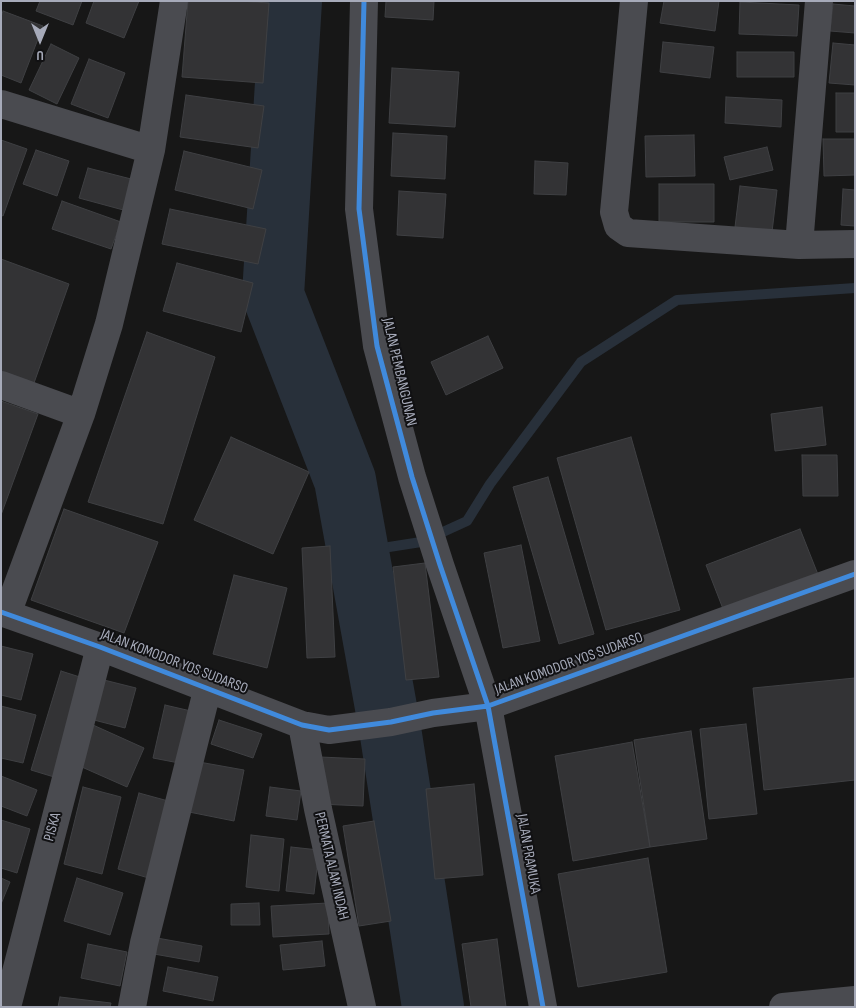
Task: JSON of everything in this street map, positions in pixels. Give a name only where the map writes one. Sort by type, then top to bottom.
[{"type":"street","points":[[4,613],[81,414],[108,324],[151,150],[174,1]]},
{"type":"street","name":"JALAN PEMBANGUNAN","points":[[364,1],[358,209],[377,346],[412,477],[488,706]]},
{"type":"street","points":[[634,1],[614,212],[618,226],[628,232],[799,245],[855,244]]},
{"type":"street","points":[[799,245],[819,1]]},
{"type":"street","points":[[1,104],[151,150]]},
{"type":"street","points":[[1,385],[81,414]]},
{"type":"street","name":"JALAN KOMODOR YOS SUDARSO","points":[[4,613],[208,687],[302,725],[329,730],[488,706],[855,574]]},
{"type":"street","name":"PISKA","points":[[7,1007],[100,647]]},
{"type":"street","points":[[132,1007],[144,942],[208,687]]},
{"type":"street","name":"JALAN PRAMUKA","points":[[488,706],[543,1007]]},
{"type":"street","name":"PERMATA ALAM INDAH","points":[[302,725],[318,808],[362,1007]]},
{"type":"street","points":[[783,1007],[855,1000]]},
{"type":"building","points":[[40,1],[82,1],[73,25],[36,11]]},
{"type":"building","points":[[94,1],[139,1],[124,38],[86,23]]},
{"type":"building","points":[[188,1],[269,3],[263,83],[182,77]]},
{"type":"building","points":[[386,1],[434,1],[433,20],[385,17]]},
{"type":"building","points":[[664,1],[719,1],[715,31],[660,23]]},
{"type":"building","points":[[740,2],[799,5],[797,36],[739,34]]},
{"type":"building","points":[[833,4],[855,6],[855,33],[830,31]]},
{"type":"building","points":[[3,11],[43,26],[21,83],[1,75],[1,17]]},
{"type":"building","points":[[663,42],[714,47],[710,78],[660,72]]},
{"type":"building","points":[[833,43],[855,45],[855,85],[829,83]]},
{"type":"building","points":[[51,44],[79,58],[57,104],[29,90]]},
{"type":"building","points":[[737,52],[794,52],[794,77],[737,77]]},
{"type":"building","points":[[89,59],[125,73],[108,118],[71,104]]},
{"type":"building","points":[[392,68],[459,72],[455,127],[389,123]]},
{"type":"building","points":[[836,93],[855,93],[855,132],[836,132]]},
{"type":"building","points":[[186,95],[264,106],[258,148],[180,137]]},
{"type":"building","points":[[726,97],[782,100],[781,127],[725,123]]},
{"type":"building","points":[[393,133],[447,136],[445,179],[391,176]]},
{"type":"building","points":[[694,135],[695,176],[646,177],[645,136]]},
{"type":"building","points":[[823,139],[855,139],[855,175],[824,176]]},
{"type":"building","points":[[1,140],[27,149],[3,216],[1,215]]},
{"type":"building","points":[[767,147],[773,170],[730,180],[724,157]]},
{"type":"building","points":[[36,150],[69,161],[57,196],[23,184]]},
{"type":"building","points":[[184,151],[262,170],[253,209],[175,190]]},
{"type":"building","points":[[535,161],[568,163],[566,195],[534,194]]},
{"type":"building","points":[[88,168],[135,180],[127,211],[79,198]]},
{"type":"building","points":[[659,184],[714,184],[714,222],[659,222]]},
{"type":"building","points":[[740,186],[777,190],[772,232],[735,227]]},
{"type":"building","points":[[843,189],[855,190],[855,226],[841,225]]},
{"type":"building","points":[[399,191],[446,194],[443,238],[397,235]]},
{"type":"building","points":[[62,201],[121,222],[111,249],[52,229]]},
{"type":"building","points":[[170,209],[266,229],[258,264],[162,244]]},
{"type":"building","points":[[1,259],[69,284],[34,383],[1,371]]},
{"type":"building","points":[[177,263],[253,283],[241,332],[163,311]]},
{"type":"building","points":[[147,332],[215,357],[163,524],[88,502]]},
{"type":"building","points":[[488,336],[503,368],[446,395],[431,362]]},
{"type":"building","points":[[1,401],[38,414],[1,515]]},
{"type":"building","points":[[822,407],[826,445],[775,451],[771,414]]},
{"type":"building","points":[[231,437],[309,472],[273,554],[194,520]]},
{"type":"building","points":[[631,437],[680,610],[606,630],[557,458]]},
{"type":"building","points":[[802,455],[837,455],[838,496],[803,496]]},
{"type":"building","points":[[548,477],[594,634],[559,644],[513,487]]},
{"type":"building","points":[[64,509],[158,542],[124,633],[31,600]]},
{"type":"building","points":[[800,529],[819,577],[725,614],[706,565]]},
{"type":"building","points":[[521,545],[540,641],[503,648],[484,553]]},
{"type":"building","points":[[330,546],[335,657],[307,658],[302,548]]},
{"type":"building","points":[[425,563],[439,677],[406,680],[393,567]]},
{"type":"building","points":[[234,575],[287,588],[267,668],[213,654]]},
{"type":"building","points":[[1,646],[33,654],[21,700],[1,695]]},
{"type":"building","points":[[61,671],[83,678],[54,777],[31,770]]},
{"type":"building","points":[[855,678],[855,780],[764,790],[753,688]]},
{"type":"building","points":[[104,680],[136,688],[125,728],[94,720]]},
{"type":"building","points":[[165,705],[191,711],[179,763],[153,758]]},
{"type":"building","points":[[1,706],[36,715],[23,763],[1,758]]},
{"type":"building","points":[[219,720],[262,734],[253,758],[211,744]]},
{"type":"building","points":[[746,724],[757,814],[709,819],[700,729]]},
{"type":"building","points":[[93,725],[144,748],[127,787],[75,764]]},
{"type":"building","points":[[691,731],[707,839],[650,847],[634,740]]},
{"type":"building","points":[[632,742],[650,847],[573,861],[555,756]]},
{"type":"building","points":[[320,757],[365,759],[363,806],[319,804]]},
{"type":"building","points":[[199,762],[244,770],[234,821],[189,812]]},
{"type":"building","points":[[1,776],[37,790],[27,816],[1,806]]},
{"type":"building","points":[[474,784],[483,875],[435,879],[426,789]]},
{"type":"building","points":[[83,787],[121,797],[102,874],[64,864]]},
{"type":"building","points":[[270,787],[301,791],[297,820],[266,816]]},
{"type":"building","points":[[139,793],[172,802],[152,879],[118,869]]},
{"type":"building","points":[[1,820],[30,829],[17,873],[1,868]]},
{"type":"building","points":[[374,821],[391,921],[359,926],[343,826]]},
{"type":"building","points":[[251,835],[284,839],[279,891],[246,887]]},
{"type":"building","points":[[291,847],[319,850],[314,894],[286,891]]},
{"type":"building","points":[[648,858],[667,972],[578,987],[558,874]]},
{"type":"building","points":[[1,878],[10,882],[1,904]]},
{"type":"building","points":[[77,878],[123,893],[110,935],[64,921]]},
{"type":"building","points":[[259,903],[260,925],[231,925],[231,904]]},
{"type":"building","points":[[328,903],[329,934],[273,937],[271,906]]},
{"type":"building","points":[[157,938],[202,946],[199,962],[154,954]]},
{"type":"building","points":[[497,939],[506,1007],[471,1007],[462,944]]},
{"type":"building","points":[[322,941],[325,966],[283,970],[280,945]]},
{"type":"building","points":[[88,944],[127,952],[120,986],[81,978]]},
{"type":"building","points":[[168,967],[218,977],[213,1001],[163,991]]},
{"type":"building","points":[[60,997],[111,1003],[110,1007],[58,1007]]},
{"type":"waterway","points":[[291,1],[273,295],[345,480],[391,735],[433,1007]]},
{"type":"waterway","points":[[357,552],[421,542],[467,521],[490,484],[581,362],[677,300],[855,288]]},
{"type":"cycle path","points":[[364,1],[359,209],[377,346],[412,477],[488,706],[543,1007]]},
{"type":"cycle path","points":[[1,612],[100,647],[302,725],[329,730],[488,706],[855,574]]}]
